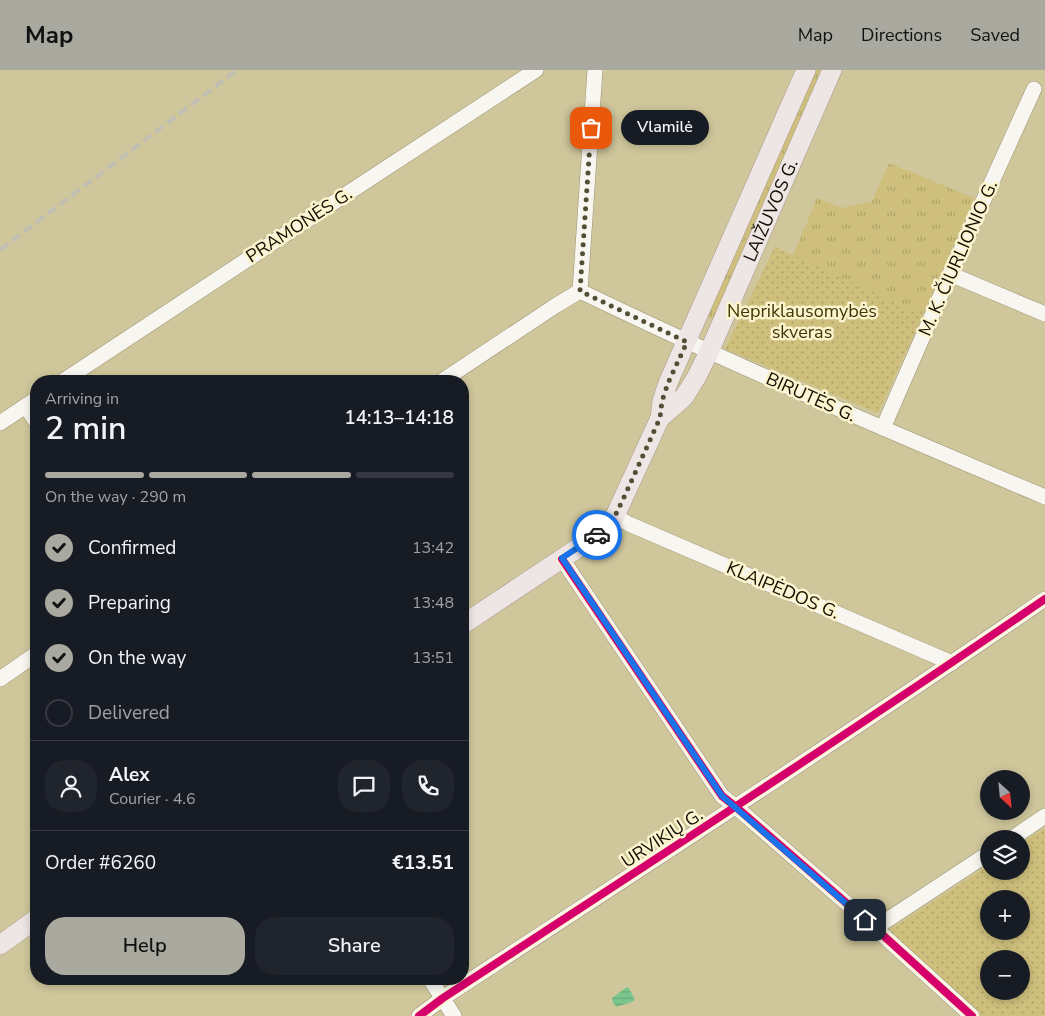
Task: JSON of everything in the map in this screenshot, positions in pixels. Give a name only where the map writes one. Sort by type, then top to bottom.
[{"type":"main road","name":"LAIŽUVOS G.","points":[[660,418],[662,401],[668,383],[806,70]]},
{"type":"main road","name":"LAIŽUVOS G.","points":[[660,418],[684,397],[709,352],[832,70]]},
{"type":"main road","points":[[469,620],[602,530],[615,516],[660,418]]},
{"type":"main road","points":[[0,945],[30,923]]},
{"type":"street","name":"PRAMONĖS G.","points":[[72,375],[536,70]]},
{"type":"street","points":[[451,375],[580,291],[595,70]]},
{"type":"street","name":"M. K. ČIURLIONIO G.","points":[[883,428],[1034,89]]},
{"type":"street","points":[[950,274],[1045,314]]},
{"type":"street","name":"BIRUTĖS G.","points":[[580,291],[709,352],[1045,497]]},
{"type":"street","points":[[0,423],[30,403]]},
{"type":"street","name":"KLAIPĖDOS G.","points":[[615,516],[952,663]]},
{"type":"street","points":[[562,558],[722,796],[875,928],[972,1016]]},
{"type":"street","name":"URVIKIŲ G.","points":[[469,981],[736,807],[1045,599]]},
{"type":"street","points":[[0,679],[30,658]]},
{"type":"street","points":[[1024,830],[1045,816]]},
{"type":"street","points":[[875,928],[980,859]]},
{"type":"street","points":[[434,985],[454,1016]]},
{"type":"street","name":"URVIKIŲ G.","points":[[419,1016],[463,985]]},
{"type":"green space","points":[[813,70],[824,70],[715,320],[706,316]]},
{"type":"green space","points":[[889,163],[974,198],[923,315],[793,256],[817,198],[842,208],[872,201]]},
{"type":"green space","name":"Nepriklausomybės skveras","points":[[775,247],[923,315],[878,413],[725,349]]},
{"type":"green space","points":[[1045,828],[1045,1016],[981,1016],[894,939],[891,929],[980,871],[980,880],[1030,880],[1030,837]]},
{"type":"shaded area","points":[[627,987],[635,1000],[617,1007],[613,1003],[612,998]]},
{"type":"railway","points":[[0,250],[237,70]]},
{"type":"cycle path","points":[[562,559],[722,796],[875,928],[972,1016]]},
{"type":"cycle path","points":[[469,981],[821,750],[1045,599]]},
{"type":"cycle path","points":[[419,1016],[463,985]]},
{"type":"way so far","points":[[591,128],[580,291],[687,342],[668,383],[662,401],[660,418],[626,493],[615,516],[597,535]]},
{"type":"place","name":"Vlamilė","points":[[591,128]]},
{"type":"route","points":[[597,535],[562,558],[722,796],[865,920]]}]
